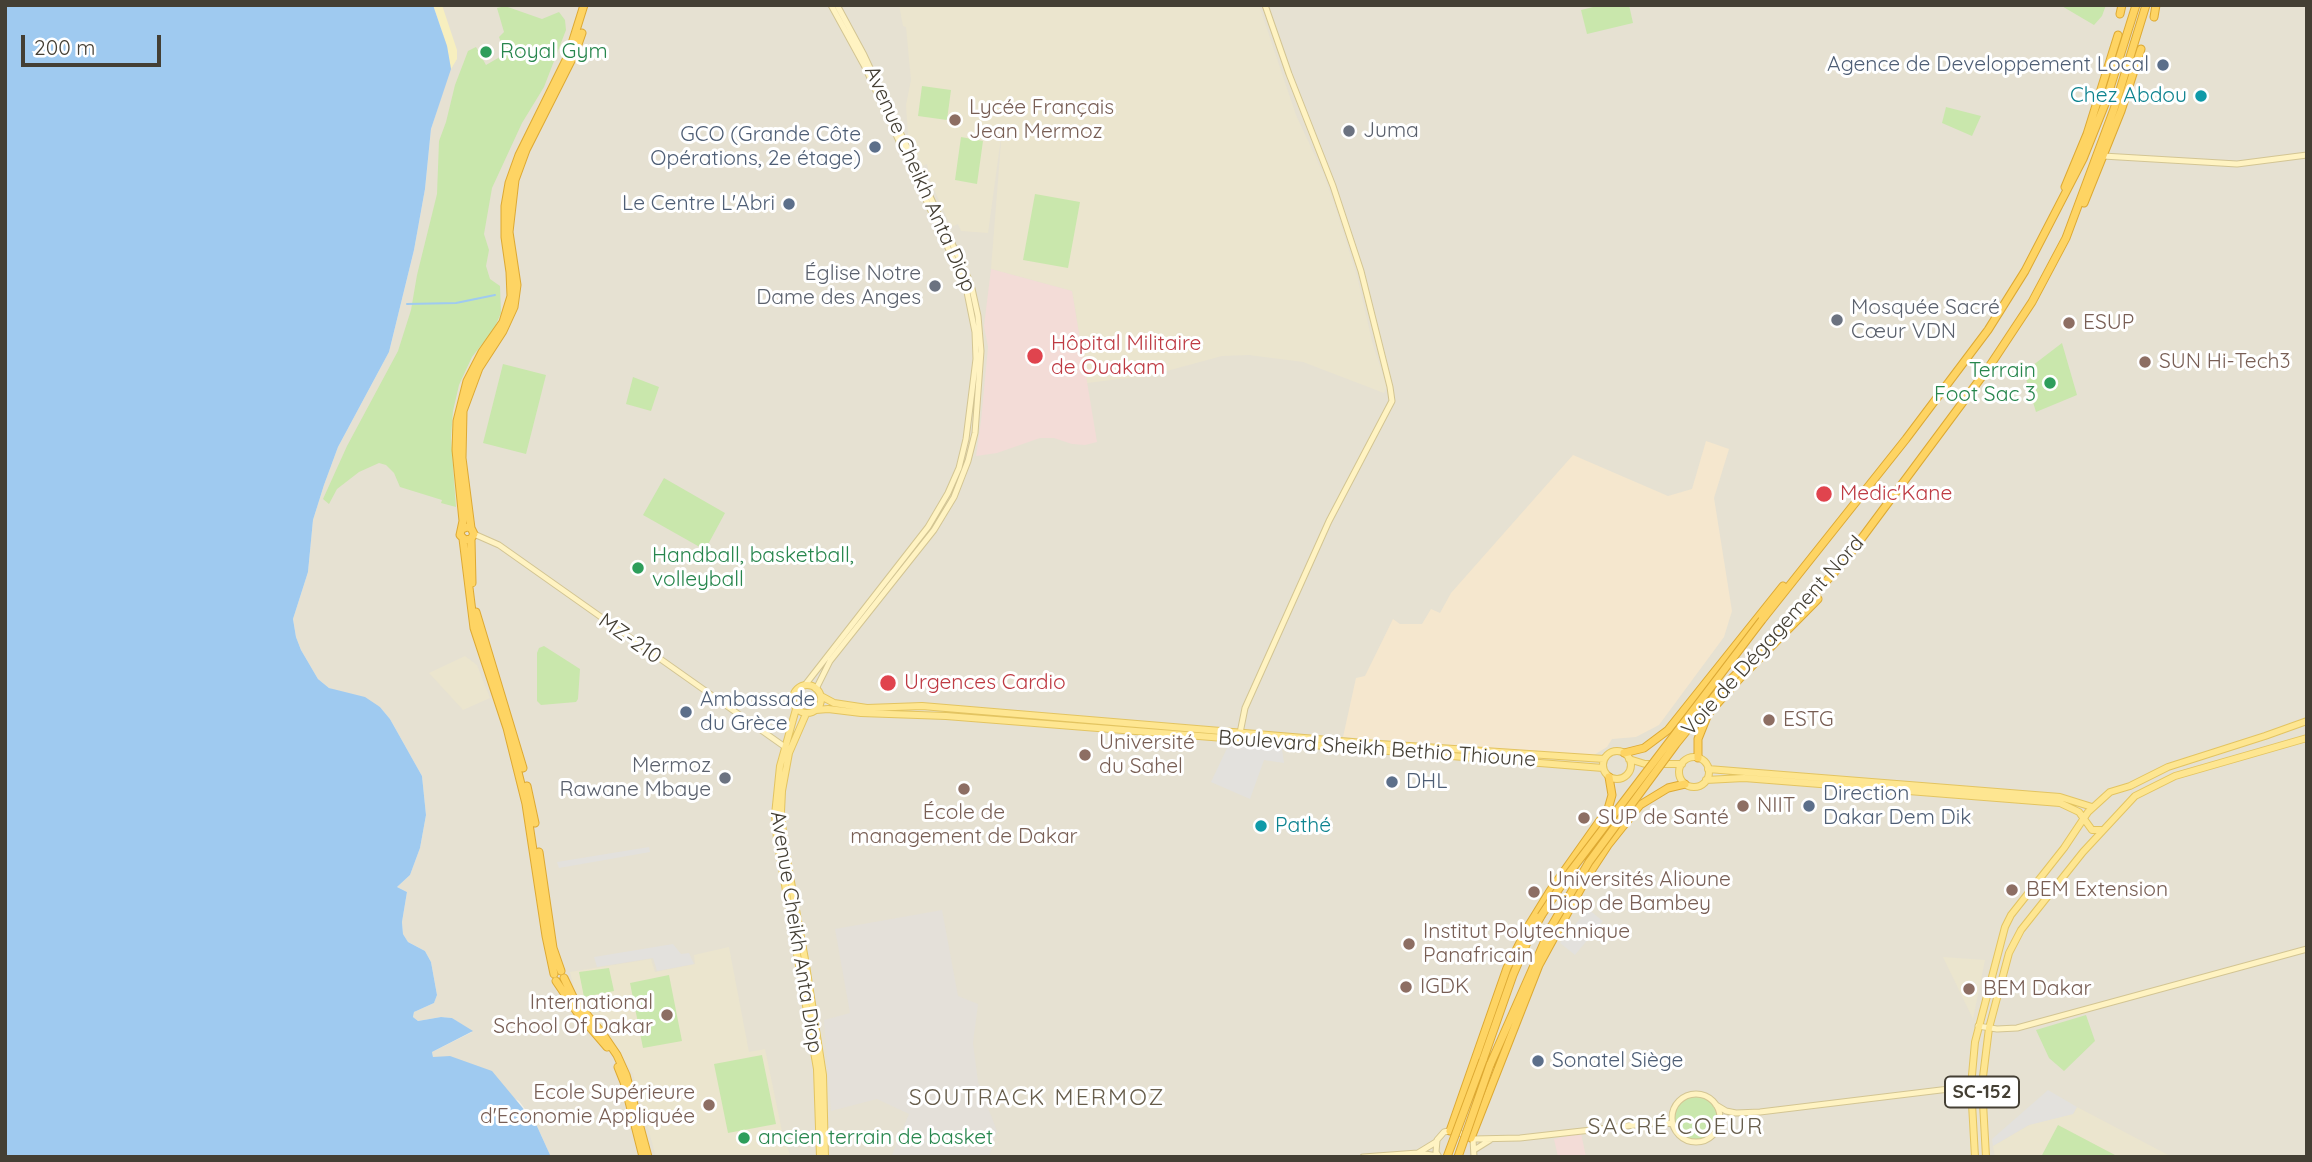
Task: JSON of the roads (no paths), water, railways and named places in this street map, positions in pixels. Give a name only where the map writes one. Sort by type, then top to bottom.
[{"type":"highway","points":[[470,535],[460,535],[463,521],[456,432],[460,405],[475,365],[503,322],[509,304],[512,286],[505,237],[507,195],[515,164],[577,47],[586,5]]},
{"type":"highway","points":[[2120,14],[2122,5]]},
{"type":"highway","name":"Voie de Dégagement Nord","points":[[1458,1157],[1513,975],[1541,916],[1570,872],[1762,620],[1845,518],[1988,330],[2025,271],[2083,159],[2105,104],[2136,5]]},
{"type":"highway","name":"Voie de Dégagement Nord","points":[[1447,1157],[1486,1063],[1551,927],[1589,862],[1717,693],[1829,580],[1861,539],[2007,342],[2055,263],[2113,109],[2146,5]]},
{"type":"highway","points":[[2154,16],[2157,5]]},
{"type":"highway","points":[[2057,209],[2087,134],[2118,36]]},
{"type":"highway","points":[[2066,238],[2077,220],[2104,156],[2141,49]]},
{"type":"highway","points":[[544,110],[520,164],[512,197],[509,232],[517,285],[514,307],[503,331],[479,368],[463,411],[462,458],[470,535],[474,628],[507,728],[526,804],[544,929],[559,976],[577,1012],[599,1036],[614,1059],[624,1082],[643,1157]]},
{"type":"highway","points":[[1627,756],[1644,748],[1668,730],[1762,611],[1829,532],[1845,518]]},
{"type":"highway","points":[[1698,758],[1698,739],[1708,714],[1741,677],[1809,610],[1845,566],[1861,539]]},
{"type":"highway","points":[[1450,1131],[1507,968],[1528,925],[1562,872],[1608,809],[1612,795],[1609,777]]},
{"type":"highway","points":[[1472,1139],[1510,1036],[1544,955],[1600,857],[1640,805],[1668,788],[1685,784]]},
{"type":"highway","points":[[1495,1006],[1513,975]]},
{"type":"highway","points":[[559,976],[617,1055],[626,1075],[648,1157]]},
{"type":"highway","points":[[1510,1036],[1518,999]]},
{"type":"main road","points":[[805,685],[817,689],[821,704],[816,710],[806,714],[796,709],[792,701],[794,692],[805,685]]},
{"type":"main road","name":"Boulevard Sheikh Bethio Thioune","points":[[821,696],[834,702],[867,708],[922,706],[1240,733],[1604,759]]},
{"type":"main road","name":"Avenue Cheikh Anta Diop","points":[[796,709],[785,747],[775,808],[777,839],[817,1069],[822,1157]]},
{"type":"main road","name":"Boulevard Sheikh Bethio Thioune","points":[[816,710],[959,717],[1603,768]]},
{"type":"main road","name":"Avenue Cheikh Anta Diop","points":[[806,714],[789,753],[782,791],[782,821],[823,1075],[822,1157]]},
{"type":"main road","points":[[1975,1157],[1971,1086],[1978,1026],[1995,960],[2011,915],[2064,848],[2092,807],[2110,792],[2179,763],[2307,721]]},
{"type":"main road","points":[[2125,806],[2143,791],[2175,776],[2307,738]]},
{"type":"main road","points":[[1706,780],[1708,769],[1698,758],[1691,758],[1682,764],[1645,764],[1612,752],[1604,759],[1603,768],[1609,777],[1616,780],[1644,766],[1665,767],[1679,774],[1685,784],[1697,786],[1706,780],[1744,778],[2048,802],[2070,806],[2084,818],[2092,830],[2101,831]]},
{"type":"main road","points":[[1627,756],[1630,771]]},
{"type":"main road","points":[[1679,774],[1682,764]]},
{"type":"main road","points":[[1708,769],[2046,796],[2092,807]]},
{"type":"main road","points":[[2115,790],[2124,794],[2125,806]]},
{"type":"main road","name":"SC-152","points":[[1986,1157],[1982,1085],[1989,1028],[2014,940],[2101,831],[2125,806]]},
{"type":"street","name":"Avenue Cheikh Anta Diop","points":[[805,685],[928,527],[944,501],[957,472],[967,439],[976,359],[975,332],[966,288],[865,67],[831,5]]},
{"type":"street","name":"Avenue Cheikh Anta Diop","points":[[817,689],[830,661],[934,530],[954,497],[975,433],[981,351],[978,316],[971,284],[869,66],[837,5]]},
{"type":"street","points":[[1240,733],[1245,708],[1329,522],[1392,401],[1391,387],[1361,271],[1329,175],[1265,5]]},
{"type":"street","points":[[2104,156],[2237,164],[2307,155]]},
{"type":"street","name":"MZ-210","points":[[470,535],[499,545],[785,747]]},
{"type":"street","points":[[1978,1026],[2017,1028],[2307,949]]},
{"type":"street","points":[[1671,1115],[1677,1134],[1695,1143],[1711,1138],[1727,1116],[1736,1114],[1844,1104],[1982,1085]]},
{"type":"street","points":[[1662,1122],[1671,1115],[1678,1101],[1689,1095],[1703,1095],[1726,1111],[1736,1114]]},
{"type":"street","points":[[1716,1105],[1720,1124]]},
{"type":"street","points":[[1418,1153],[1436,1142],[1444,1132],[1450,1131],[1472,1139],[1490,1139],[1662,1122],[1672,1124]]},
{"type":"street","points":[[1472,1139],[1474,1153]]},
{"type":"street","points":[[1474,1153],[1490,1139]]},
{"type":"street","points":[[1363,1157],[1418,1153],[1438,1156],[1436,1142]]},
{"type":"water","points":[[5,5],[433,5],[447,46],[451,69],[431,129],[425,189],[414,250],[389,352],[338,447],[324,485],[313,520],[308,572],[293,619],[301,650],[318,679],[329,688],[365,697],[380,707],[390,719],[422,776],[426,815],[420,848],[410,875],[397,887],[407,892],[402,922],[403,934],[408,942],[425,951],[431,962],[437,995],[434,1003],[414,1012],[413,1017],[418,1021],[452,1018],[473,1031],[432,1052],[433,1057],[450,1056],[492,1071],[536,1124],[551,1157],[5,1157]]},
{"type":"waterway","points":[[407,304],[456,303],[495,295]]},
{"type":"place","name":"Royal Gym","points":[[486,52]]},
{"type":"place","name":"Agence de Developpement Local","points":[[2163,65]]},
{"type":"place","name":"Chez Abdou","points":[[2201,96]]},
{"type":"place","name":"Lycée Français Jean Mermoz","points":[[955,120]]},
{"type":"place","name":"Juma","points":[[1349,131]]},
{"type":"place","name":"GCO (Grande Côte Opérations, 2e étage)","points":[[875,147]]},
{"type":"place","name":"Le Centre L'Abri","points":[[789,204]]},
{"type":"place","name":"Église Notre Dame des Anges","points":[[935,286]]},
{"type":"place","name":"Mosquée Sacré Cœur VDN","points":[[1837,320]]},
{"type":"place","name":"ESUP","points":[[2069,323]]},
{"type":"place","name":"Hôpital Militaire de Ouakam","points":[[1035,356]]},
{"type":"place","name":"SUN Hi-Tech3","points":[[2145,362]]},
{"type":"place","name":"Terrain Foot Sac 3","points":[[2050,383]]},
{"type":"place","name":"Medic'Kane","points":[[1824,494]]},
{"type":"place","name":"Handball, basketball, volleyball","points":[[638,568]]},
{"type":"place","name":"Urgences Cardio","points":[[888,683]]},
{"type":"place","name":"Ambassade du Grèce","points":[[686,712]]},
{"type":"place","name":"ESTG","points":[[1769,720]]},
{"type":"place","name":"Université du Sahel","points":[[1085,755]]},
{"type":"place","name":"Mermoz Rawane Mbaye","points":[[725,778]]},
{"type":"place","name":"DHL","points":[[1392,782]]},
{"type":"place","name":"École de management de Dakar","points":[[964,789]]},
{"type":"place","name":"NIIT","points":[[1743,806]]},
{"type":"place","name":"Direction Dakar Dem Dik","points":[[1809,806]]},
{"type":"place","name":"SUP de Santé","points":[[1584,818]]},
{"type":"place","name":"Pathé","points":[[1261,826]]},
{"type":"place","name":"BEM Extension","points":[[2012,890]]},
{"type":"place","name":"Universités Alioune Diop de Bambey","points":[[1534,892]]},
{"type":"place","name":"Institut Polytechnique Panafricain","points":[[1409,944]]},
{"type":"place","name":"IGDK","points":[[1406,987]]},
{"type":"place","name":"BEM Dakar","points":[[1969,989]]},
{"type":"place","name":"International School Of Dakar","points":[[667,1015]]},
{"type":"place","name":"Sonatel Siège","points":[[1538,1061]]},
{"type":"place","name":"Ecole Supérieure d'Economie Appliquée","points":[[709,1105]]},
{"type":"place","name":"ancien terrain de basket","points":[[744,1138]]},
{"type":"district","name":"SOUTRACK MERMOZ","points":[[1037,1098]]},
{"type":"district","name":"SACRÉ COEUR","points":[[1676,1127]]}]
